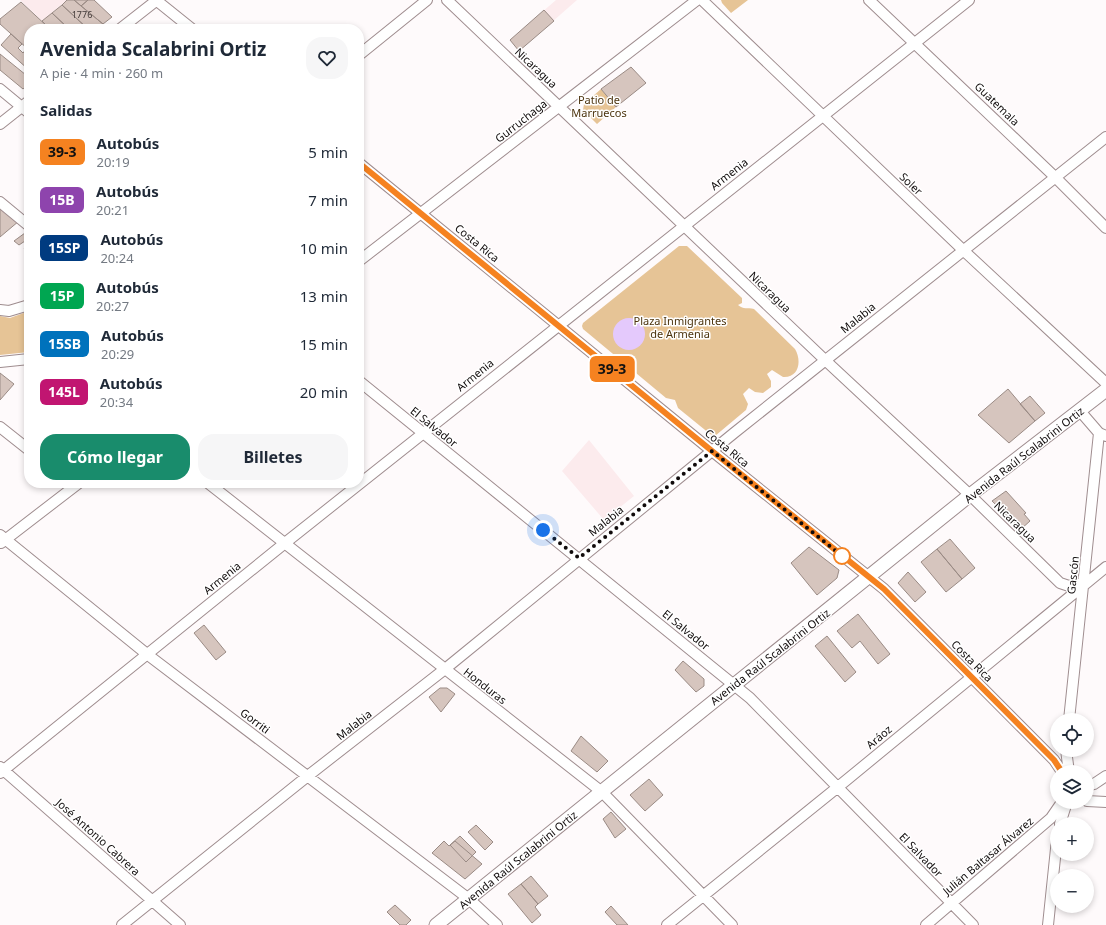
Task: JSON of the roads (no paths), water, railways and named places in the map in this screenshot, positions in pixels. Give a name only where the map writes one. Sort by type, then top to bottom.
[{"type":"main road","name":"Avenida Raúl Scalabrini Ortiz","points":[[436,925],[734,684],[1106,390]]},
{"type":"street","points":[[126,24],[157,0],[186,24]]},
{"type":"street","points":[[364,51],[428,0]]},
{"type":"street","name":"Nicaragua","points":[[447,0],[1060,583],[1069,586],[1084,584]]},
{"type":"street","name":"Gurruchaga","points":[[364,256],[697,0]]},
{"type":"street","name":"Soler","points":[[702,0],[963,250],[1106,383]]},
{"type":"street","name":"Guatemala","points":[[869,0],[1055,177],[1106,228]]},
{"type":"street","name":"Armenia","points":[[364,479],[969,0]]},
{"type":"street","points":[[0,89],[24,105]]},
{"type":"street","points":[[0,124],[24,109]]},
{"type":"street","name":"Malabia","points":[[122,925],[308,776],[445,670],[579,558],[1106,137]]},
{"type":"street","name":"Costa Rica","points":[[364,167],[712,451],[884,589],[1057,765]]},
{"type":"street","points":[[0,202],[24,222]]},
{"type":"street","points":[[0,310],[8,311],[24,306]]},
{"type":"street","points":[[0,362],[24,359]]},
{"type":"street","name":"El Salvador","points":[[364,385],[750,698],[973,925]]},
{"type":"street","points":[[1080,411],[1102,434]]},
{"type":"street","points":[[0,427],[24,446]]},
{"type":"street","name":"Gascón","points":[[1070,713],[1102,434]]},
{"type":"street","points":[[2,539],[70,488]]},
{"type":"street","name":"Honduras","points":[[214,488],[602,792],[732,925]]},
{"type":"street","name":"Armenia","points":[[1,770],[148,655],[284,542],[352,488]]},
{"type":"street","name":"Gorriti","points":[[2,539],[148,655],[468,899],[496,925]]},
{"type":"street","name":"Aráoz","points":[[667,925],[1106,567]]},
{"type":"street","name":"José Antonio Cabrera","points":[[1,770],[180,925]]},
{"type":"street","points":[[1094,784],[1106,776]]},
{"type":"street","points":[[1094,801],[1106,802]]},
{"type":"street","name":"Julián Baltasar Álvarez","points":[[926,925],[1051,818],[1057,809]]},
{"type":"street","points":[[1048,925],[1055,861]]},
{"type":"park label","name":"Patio de Marruecos","points":[[599,106]]},
{"type":"park label","name":"Plaza Inmigrantes de Armenia","points":[[680,327]]}]
